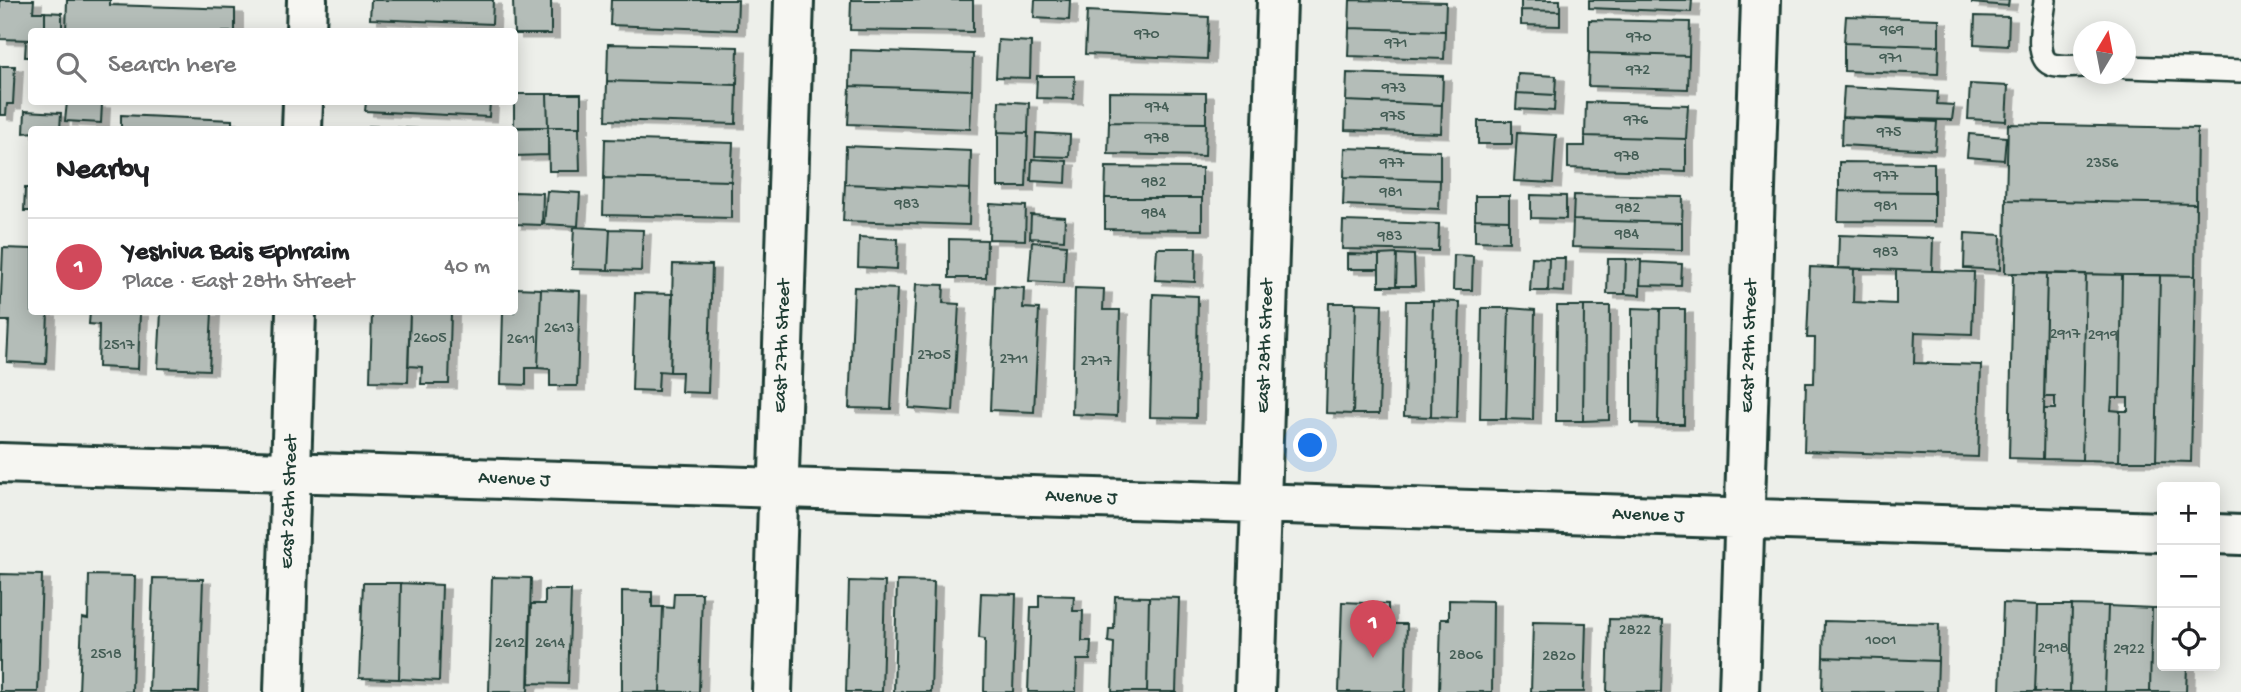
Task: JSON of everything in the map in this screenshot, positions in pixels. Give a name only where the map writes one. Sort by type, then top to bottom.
[{"type":"street","points":[[306,28],[307,0]]},
{"type":"street","name":"East 27th Street","points":[[772,692],[794,0]]},
{"type":"street","name":"East 28th Street","points":[[1255,692],[1277,0]]},
{"type":"street","name":"East 29th Street","points":[[1739,692],[1761,0]]},
{"type":"street","points":[[302,126],[303,105]]},
{"type":"street","name":"East 26th Street","points":[[284,692],[296,315]]},
{"type":"street","name":"Avenue J","points":[[0,463],[2157,532]]},
{"type":"street","points":[[2220,534],[2241,535]]},
{"type":"lane","points":[[2045,0],[2041,52],[2051,65],[2073,66]]},
{"type":"lane","points":[[2136,68],[2241,71]]},
{"type":"building","points":[[0,0],[34,0],[33,12],[45,12],[45,28],[28,28],[28,40],[0,39]]},
{"type":"building","points":[[67,0],[110,0],[110,5],[235,9],[235,28],[66,28]]},
{"type":"building","points":[[371,0],[493,0],[492,24],[370,19]]},
{"type":"building","points":[[513,0],[551,0],[551,34],[518,34],[518,28],[514,28]]},
{"type":"building","points":[[611,0],[738,0],[737,30],[610,25]]},
{"type":"building","points":[[851,0],[973,0],[973,32],[850,30]]},
{"type":"building","points":[[1035,0],[1070,0],[1069,20],[1034,18]]},
{"type":"building","points":[[1350,0],[1446,2],[1445,31],[1349,28]]},
{"type":"building","points":[[1521,0],[1560,0],[1560,11],[1521,10]]},
{"type":"building","points":[[1589,0],[1692,0],[1691,12],[1589,8]]},
{"type":"building","points":[[1972,0],[2009,0],[2008,6],[1972,3]]},
{"type":"building","points":[[1521,10],[1560,11],[1560,26],[1521,25]]},
{"type":"building","points":[[1087,11],[1209,17],[1207,59],[1085,54]]},
{"type":"building","points":[[45,12],[62,13],[62,28],[45,28]]},
{"type":"building","points":[[1846,16],[1939,19],[1939,46],[1844,43]]},
{"type":"building","points":[[1975,16],[2009,17],[2008,46],[1974,44]]},
{"type":"building","points":[[1589,20],[1690,22],[1689,56],[1589,53]]},
{"type":"building","points":[[1349,28],[1445,31],[1444,59],[1348,56]]},
{"type":"building","points":[[26,40],[28,40],[28,57],[25,57]]},
{"type":"building","points":[[998,40],[1031,42],[1030,78],[996,77]]},
{"type":"building","points":[[1844,43],[1939,46],[1938,74],[1844,71]]},
{"type":"building","points":[[608,44],[738,47],[737,85],[607,81]]},
{"type":"building","points":[[851,50],[973,54],[972,90],[850,86]]},
{"type":"building","points":[[1589,53],[1689,56],[1688,89],[1588,86]]},
{"type":"building","points":[[0,66],[15,66],[13,104],[7,104],[6,115],[0,115]]},
{"type":"building","points":[[1347,73],[1443,76],[1442,105],[1346,101]]},
{"type":"building","points":[[1518,74],[1556,76],[1555,95],[1517,93]]},
{"type":"building","points":[[1037,76],[1075,76],[1074,99],[1036,98]]},
{"type":"building","points":[[607,81],[737,85],[736,124],[606,120]]},
{"type":"building","points":[[1970,84],[2008,86],[2006,121],[1968,119]]},
{"type":"building","points":[[850,86],[972,90],[970,129],[848,124]]},
{"type":"building","points":[[1844,87],[1938,92],[1937,104],[1954,105],[1952,120],[1842,117]]},
{"type":"building","points":[[1109,92],[1206,93],[1206,123],[1109,122]]},
{"type":"building","points":[[1517,93],[1555,95],[1554,111],[1516,109]]},
{"type":"building","points":[[518,94],[547,94],[548,127],[514,126],[514,105],[518,105]]},
{"type":"building","points":[[547,94],[581,94],[581,127],[548,127]]},
{"type":"building","points":[[999,101],[1029,103],[1028,133],[998,132]]},
{"type":"building","points":[[1346,101],[1442,105],[1441,133],[1345,130]]},
{"type":"building","points":[[1586,102],[1688,105],[1686,139],[1585,136]]},
{"type":"building","points":[[67,105],[102,105],[101,123],[65,121]]},
{"type":"building","points":[[366,105],[490,105],[489,117],[365,111]]},
{"type":"building","points":[[25,111],[61,113],[60,126],[28,126],[28,133],[24,133]]},
{"type":"building","points":[[121,115],[232,120],[232,126],[121,126]]},
{"type":"building","points":[[1842,117],[1937,122],[1935,150],[1841,145]]},
{"type":"building","points":[[1478,121],[1512,121],[1512,144],[1478,144]]},
{"type":"building","points":[[1109,122],[1206,123],[1205,156],[1108,154]]},
{"type":"building","points":[[2008,124],[2197,128],[2196,204],[2006,200]]},
{"type":"building","points":[[518,127],[548,127],[548,155],[518,156]]},
{"type":"building","points":[[548,127],[579,127],[580,171],[549,171]]},
{"type":"building","points":[[998,132],[1028,133],[1026,187],[998,187]]},
{"type":"building","points":[[1036,133],[1070,135],[1069,157],[1035,156]]},
{"type":"building","points":[[1517,133],[1556,135],[1553,183],[1514,181]]},
{"type":"building","points":[[1969,134],[2006,137],[2004,160],[1967,157]]},
{"type":"building","points":[[1585,136],[1686,139],[1686,172],[1568,168],[1568,146],[1585,146]]},
{"type":"building","points":[[605,139],[733,143],[731,181],[604,178]]},
{"type":"building","points":[[846,146],[971,151],[970,189],[845,184]]},
{"type":"building","points":[[1345,148],[1440,151],[1440,180],[1344,177]]},
{"type":"building","points":[[1032,159],[1067,161],[1066,183],[1031,181]]},
{"type":"building","points":[[1839,162],[1934,163],[1934,192],[1839,191]]},
{"type":"building","points":[[1106,167],[1202,168],[1202,198],[1105,198]]},
{"type":"building","points":[[1344,177],[1440,180],[1439,209],[1343,205]]},
{"type":"building","points":[[604,178],[731,181],[731,218],[603,215]]},
{"type":"building","points":[[845,184],[970,189],[969,225],[843,221]]},
{"type":"building","points":[[25,188],[28,188],[28,211],[24,211]]},
{"type":"building","points":[[547,191],[580,193],[578,226],[544,224]]},
{"type":"building","points":[[1839,191],[1934,192],[1934,222],[1838,221]]},
{"type":"building","points":[[518,192],[543,193],[542,225],[518,224]]},
{"type":"building","points":[[1531,195],[1566,196],[1566,219],[1531,218]]},
{"type":"building","points":[[1574,195],[1683,197],[1682,223],[1573,220]]},
{"type":"building","points":[[1475,196],[1509,196],[1509,220],[1475,219]]},
{"type":"building","points":[[1105,198],[1202,198],[1202,230],[1105,229]]},
{"type":"building","points":[[2006,200],[2196,204],[2195,276],[2005,273]]},
{"type":"building","points":[[990,204],[1026,206],[1025,240],[989,239]]},
{"type":"building","points":[[1031,215],[1065,217],[1064,240],[1030,238]]},
{"type":"building","points":[[1475,219],[1509,220],[1509,242],[1475,241]]},
{"type":"building","points":[[1573,220],[1682,223],[1682,250],[1572,247]]},
{"type":"building","points":[[1343,221],[1439,224],[1438,251],[1342,249]]},
{"type":"building","points":[[574,227],[610,229],[608,270],[572,269]]},
{"type":"building","points":[[610,229],[643,230],[641,271],[608,270]]},
{"type":"building","points":[[1965,233],[2001,235],[2000,270],[1964,268]]},
{"type":"building","points":[[1839,235],[1933,238],[1932,271],[1838,268]]},
{"type":"building","points":[[859,237],[898,239],[897,269],[858,267]]},
{"type":"building","points":[[949,239],[987,240],[986,278],[949,278]]},
{"type":"building","points":[[1032,242],[1066,245],[1064,283],[1029,281]]},
{"type":"building","points":[[3,248],[28,249],[28,315],[48,315],[46,364],[7,362],[9,321],[0,321]]},
{"type":"building","points":[[1157,248],[1196,248],[1195,282],[1155,280]]},
{"type":"building","points":[[1347,254],[1379,255],[1379,269],[1347,269]]},
{"type":"building","points":[[1397,254],[1414,255],[1415,286],[1396,286]]},
{"type":"building","points":[[1397,254],[1396,286],[1379,286],[1379,255]]},
{"type":"building","points":[[1454,255],[1473,256],[1472,290],[1453,290]]},
{"type":"building","points":[[1532,257],[1549,258],[1548,291],[1530,291]]},
{"type":"building","points":[[1549,258],[1565,258],[1564,292],[1548,291]]},
{"type":"building","points":[[1608,259],[1626,259],[1625,294],[1607,294]]},
{"type":"building","points":[[1626,259],[1641,260],[1640,295],[1625,294]]},
{"type":"building","points":[[1641,262],[1682,264],[1681,286],[1640,285]]},
{"type":"building","points":[[673,264],[712,265],[708,393],[681,392],[682,372],[670,372]]},
{"type":"building","points":[[1810,267],[1854,269],[1853,302],[1896,304],[1896,270],[1974,272],[1972,334],[1915,332],[1914,363],[1981,365],[1978,457],[1804,451],[1806,383],[1814,383],[1815,338],[1807,338]]},
{"type":"building","points":[[2013,273],[2047,273],[2043,459],[2009,458]]},
{"type":"building","points":[[2047,273],[2086,274],[2082,460],[2043,459],[2044,409],[2055,409],[2055,397],[2044,397]]},
{"type":"building","points":[[2086,274],[2122,275],[2120,398],[2112,398],[2111,410],[2120,411],[2119,461],[2082,460]]},
{"type":"building","points":[[2122,275],[2160,275],[2156,461],[2119,461],[2120,411],[2128,411],[2128,398],[2120,398]]},
{"type":"building","points":[[2160,275],[2195,276],[2191,462],[2156,461]]},
{"type":"building","points":[[916,284],[944,285],[943,303],[959,304],[953,411],[909,408]]},
{"type":"building","points":[[995,286],[1024,288],[1023,308],[1039,309],[1034,412],[990,410]]},
{"type":"building","points":[[854,287],[897,289],[891,409],[849,408]]},
{"type":"building","points":[[518,288],[541,289],[538,368],[526,368],[526,385],[501,384],[503,315],[518,315]]},
{"type":"building","points":[[1075,288],[1104,289],[1103,310],[1120,310],[1117,416],[1072,414]]},
{"type":"building","points":[[541,289],[580,291],[577,386],[550,386],[550,369],[538,368]]},
{"type":"building","points":[[635,293],[673,294],[670,372],[659,371],[658,391],[632,390]]},
{"type":"building","points":[[1153,294],[1198,296],[1196,418],[1150,417]]},
{"type":"building","points":[[1406,301],[1433,301],[1431,417],[1404,416]]},
{"type":"building","points":[[1433,301],[1460,302],[1457,418],[1431,417]]},
{"type":"building","points":[[1329,303],[1356,303],[1353,414],[1326,413]]},
{"type":"building","points":[[1356,303],[1382,304],[1379,414],[1353,414]]},
{"type":"building","points":[[1557,306],[1584,306],[1583,421],[1556,421]]},
{"type":"building","points":[[1584,306],[1610,306],[1609,420],[1583,421]]},
{"type":"building","points":[[1482,308],[1509,308],[1506,419],[1480,419]]},
{"type":"building","points":[[1509,308],[1535,310],[1533,420],[1506,419]]},
{"type":"building","points":[[1632,308],[1660,309],[1658,424],[1632,423]]},
{"type":"building","points":[[1660,309],[1685,309],[1684,424],[1658,424]]},
{"type":"building","points":[[90,315],[140,315],[138,369],[98,367],[99,325],[89,324]]},
{"type":"building","points":[[161,315],[212,315],[209,370],[158,368]]},
{"type":"building","points":[[372,315],[410,315],[408,382],[370,381]]},
{"type":"building","points":[[410,315],[451,315],[449,384],[421,384],[422,367],[408,366]]},
{"type":"building","points":[[0,574],[42,575],[38,692],[0,692]]},
{"type":"building","points":[[89,575],[135,576],[132,692],[79,692],[82,618],[88,619]]},
{"type":"building","points":[[492,577],[531,578],[528,692],[489,692]]},
{"type":"building","points":[[153,578],[203,579],[199,692],[149,692]]},
{"type":"building","points":[[849,581],[885,582],[882,692],[846,692]]},
{"type":"building","points":[[897,581],[934,582],[931,692],[894,692]]},
{"type":"building","points":[[363,583],[401,583],[399,679],[359,678]]},
{"type":"building","points":[[401,583],[442,585],[439,681],[399,679]]},
{"type":"building","points":[[545,590],[571,590],[568,684],[529,683],[531,604],[545,604]]},
{"type":"building","points":[[622,591],[652,592],[652,607],[663,607],[660,692],[622,692]]},
{"type":"building","points":[[674,593],[702,593],[699,692],[660,692],[663,607],[673,608]]},
{"type":"building","points":[[981,593],[1016,594],[1013,692],[984,692],[985,639],[979,638]]},
{"type":"building","points":[[1039,595],[1074,596],[1073,611],[1083,611],[1082,641],[1091,641],[1090,660],[1077,660],[1076,692],[1028,692],[1031,607],[1039,607]]},
{"type":"building","points":[[1115,596],[1149,597],[1147,692],[1112,692],[1114,643],[1108,642],[1109,629],[1114,629]]},
{"type":"building","points":[[1149,597],[1179,598],[1176,692],[1147,692]]},
{"type":"building","points":[[1449,600],[1493,601],[1492,692],[1439,692],[1441,619],[1449,619]]},
{"type":"building","points":[[1342,602],[1388,604],[1388,624],[1407,624],[1405,692],[1339,692]]},
{"type":"building","points":[[2003,603],[2038,605],[2035,692],[2000,692]]},
{"type":"building","points":[[2038,605],[2072,605],[2070,692],[2035,692]]},
{"type":"building","points":[[2072,605],[2108,606],[2105,692],[2070,692]]},
{"type":"building","points":[[2108,606],[2152,608],[2150,692],[2105,692]]},
{"type":"building","points":[[2152,608],[2157,608],[2157,671],[2187,671],[2186,692],[2150,692]]},
{"type":"building","points":[[1609,619],[1663,620],[1661,692],[1607,692]]},
{"type":"building","points":[[1824,621],[1939,624],[1938,661],[1823,657]]},
{"type":"building","points":[[1533,622],[1586,623],[1584,692],[1531,692]]},
{"type":"building","points":[[1823,657],[1938,661],[1937,692],[1822,692]]},
{"type":"place","name":"Yeshiva Bais Ephraim","points":[[1373,658]]}]
